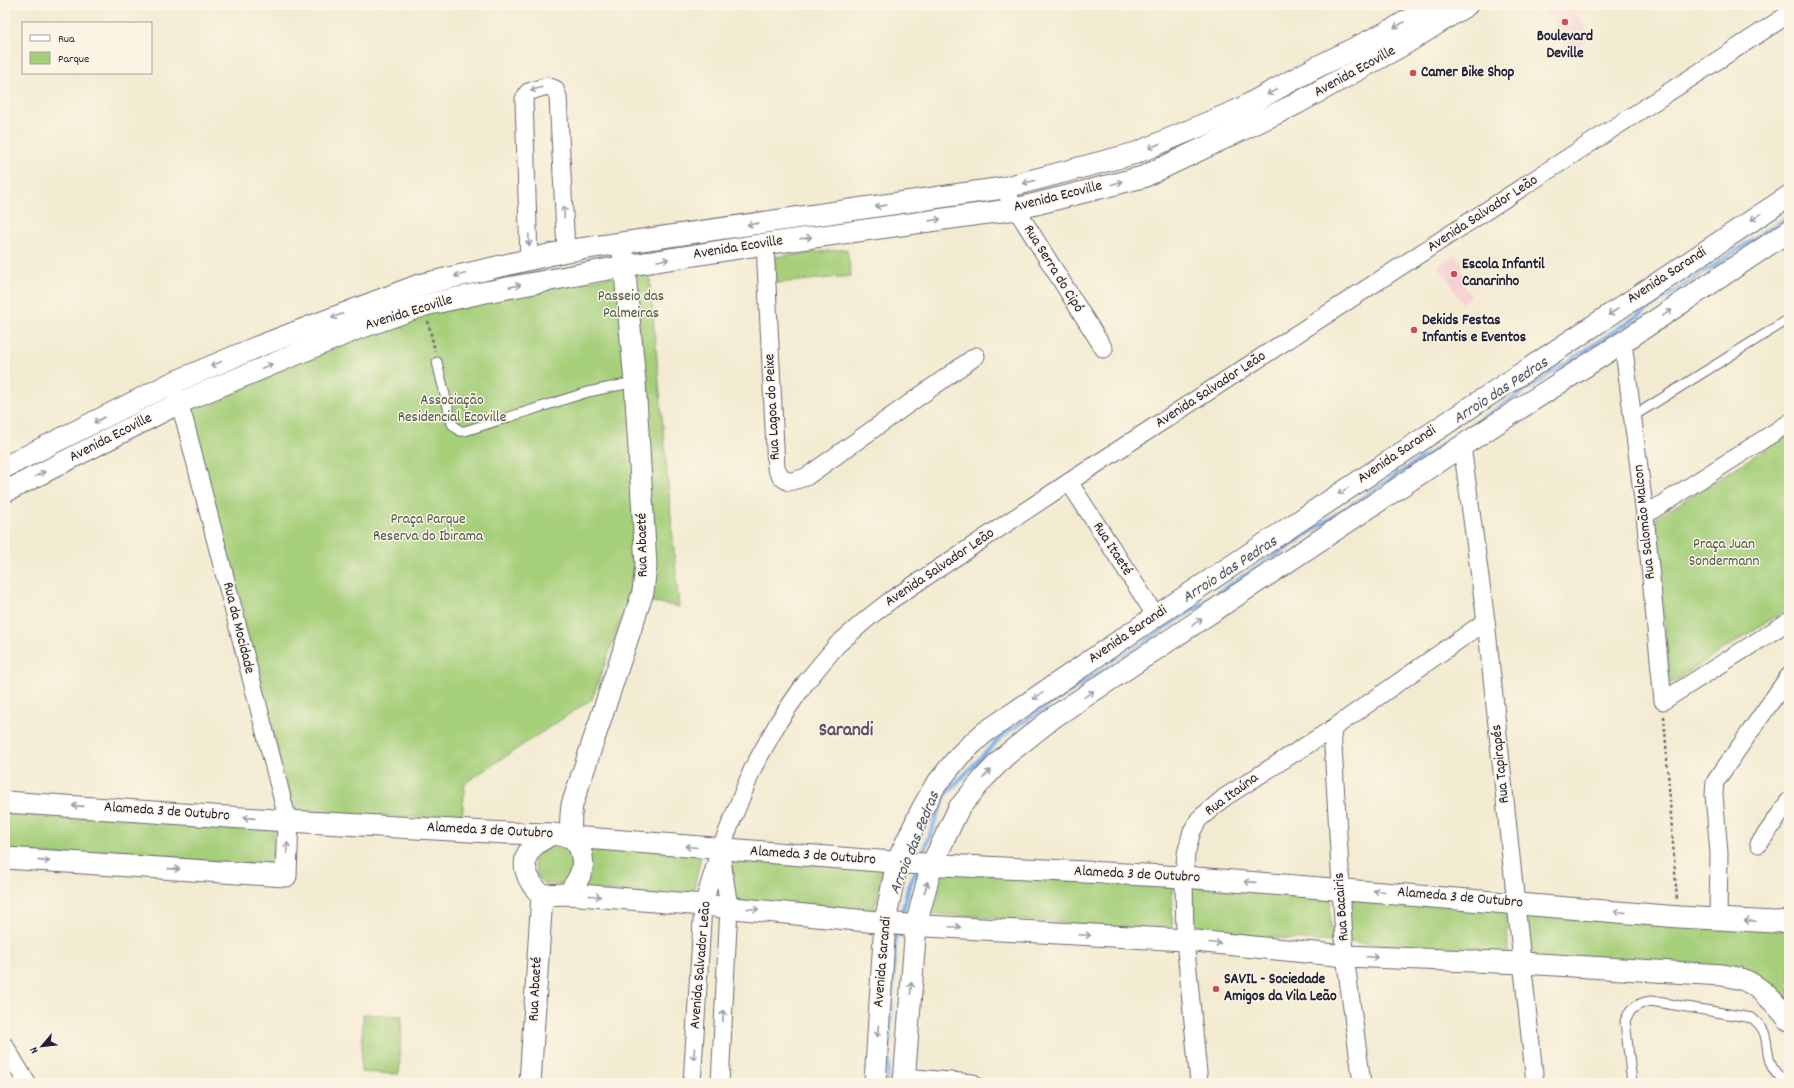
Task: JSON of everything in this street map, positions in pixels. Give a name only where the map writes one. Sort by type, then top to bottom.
[{"type":"street","name":"Avenida Ecoville","points":[[5,467],[172,383],[257,347],[419,285],[566,251],[1003,188],[1136,153],[1233,112],[1395,28],[1433,5]]},
{"type":"street","name":"Avenida Ecoville","points":[[5,492],[179,403],[356,329],[425,305],[625,266],[765,244],[1016,208],[1143,177],[1317,93],[1403,45],[1467,5]]},
{"type":"street","name":"Avenida Salvador Leão","points":[[692,1083],[703,905],[720,850],[753,768],[779,721],[806,682],[837,645],[891,600],[1069,482],[1789,14]]},
{"type":"street","points":[[1306,73],[1316,81],[1317,93]]},
{"type":"street","points":[[529,259],[524,99],[526,93],[547,86],[555,89],[558,97],[566,251]]},
{"type":"street","name":"Rua Serra do Cipó","points":[[1003,188],[1104,349]]},
{"type":"street","name":"Avenida Sarandi","points":[[875,1083],[900,924],[915,863],[922,809],[935,786],[960,755],[984,732],[1156,616],[1789,196]]},
{"type":"street","name":"Avenida Sarandi","points":[[904,1080],[900,924],[915,863],[984,778],[1005,756],[1054,716],[1462,446],[1623,342],[1789,231]]},
{"type":"street","name":"Rua Abaeté","points":[[562,835],[643,592],[645,579],[646,565],[635,382],[622,243]]},
{"type":"street","name":"Rua Lagoa do Peixe","points":[[765,244],[776,468],[781,477],[789,482],[806,477],[976,356]]},
{"type":"street","points":[[483,269],[486,292]]},
{"type":"street","name":"Rua Salomão Malcon","points":[[1623,342],[1645,515],[1663,701]]},
{"type":"street","name":"Rua da Mocidade","points":[[5,858],[286,876],[288,821],[187,430],[172,383]]},
{"type":"street","points":[[1645,515],[1789,424]]},
{"type":"street","name":"Rua Tapirapés","points":[[1462,446],[1486,621],[1535,1083]]},
{"type":"street","name":"Rua Itaeté","points":[[1069,482],[1156,616]]},
{"type":"street","name":"Rua Itaúna","points":[[1199,1083],[1185,940],[1184,877],[1186,854],[1192,831],[1199,819],[1225,797],[1332,729],[1486,621]]},
{"type":"street","points":[[1663,701],[1789,621]]},
{"type":"street","points":[[1718,919],[1720,874],[1714,795],[1715,782],[1789,676]]},
{"type":"street","name":"Rua Bacairis","points":[[1332,729],[1345,956],[1362,1083]]},
{"type":"street","points":[[1759,844],[1789,801]]},
{"type":"street","name":"Alameda 3 de Outubro","points":[[5,802],[288,821],[562,835],[720,850],[915,863],[1184,877],[1340,888],[1679,917],[1774,922],[1789,921]]},
{"type":"street","points":[[515,833],[528,855]]},
{"type":"street","points":[[568,894],[577,883],[582,873],[583,861],[580,850],[562,835],[532,847],[528,855],[526,863],[528,880],[542,895],[568,894],[729,907],[900,924],[1185,940],[1345,956],[1522,963],[1722,975],[1742,979],[1759,989],[1779,1007],[1789,1020]]},
{"type":"street","name":"Avenida Salvador Leão","points":[[720,850],[729,907],[720,1083]]},
{"type":"street","name":"Rua Abaeté","points":[[530,1083],[542,895]]},
{"type":"street","points":[[5,1046],[27,1083]]},
{"type":"street","points":[[904,1080],[972,1083]]},
{"type":"lane","points":[[1632,417],[1789,319]]},
{"type":"lane","points":[[437,362],[452,424],[460,431],[466,431],[588,392],[635,382]]},
{"type":"lane","points":[[1632,1083],[1625,1021],[1629,1012],[1635,1006],[1643,1002],[1651,1001],[1752,1018],[1761,1025],[1764,1031],[1771,1066],[1781,1080]]},
{"type":"path","points":[[425,305],[437,362]]},
{"type":"path","points":[[1663,701],[1679,917]]},
{"type":"shaded area","name":"Boulevard Deville","points":[[1540,5],[1571,5],[1591,38],[1569,52]]},
{"type":"shaded area","name":"Escola Infantil Canarinho","points":[[1456,254],[1464,266],[1460,268],[1468,280],[1463,283],[1471,297],[1462,303],[1450,281],[1449,282],[1438,265]]},
{"type":"green space","points":[[847,249],[851,276],[777,283],[774,257]]},
{"type":"green space","name":"Praça Parque Reserva do Ibirama","points":[[649,270],[679,607],[635,598],[634,584],[592,699],[465,783],[462,819],[294,813],[187,408],[426,311]]},
{"type":"green space","name":"Praça Juan Sondermann","points":[[1789,434],[1789,607],[1670,684],[1655,519]]},
{"type":"green space","points":[[5,812],[275,827],[271,870],[5,851]]},
{"type":"green space","points":[[555,842],[568,847],[576,859],[566,885],[542,882],[537,874],[533,859]]},
{"type":"green space","points":[[583,843],[701,855],[692,898],[581,890]]},
{"type":"green space","points":[[732,858],[881,867],[884,875],[874,909],[731,900]]},
{"type":"green space","points":[[935,870],[1172,886],[1172,931],[924,913]]},
{"type":"green space","points":[[1188,887],[1330,896],[1331,942],[1189,931]]},
{"type":"green space","points":[[1348,899],[1507,907],[1508,955],[1347,942]]},
{"type":"green space","points":[[1523,911],[1789,927],[1789,1011],[1771,989],[1525,955]]},
{"type":"green space","points":[[363,1014],[402,1016],[399,1074],[361,1072]]},
{"type":"waterway","name":"Arroio das Pedras","points":[[921,857],[945,795],[1003,735],[1789,216]]},
{"type":"waterway","name":"Arroio das Pedras","points":[[901,918],[908,889],[916,870]]},
{"type":"waterway","name":"Arroio das Pedras","points":[[887,1083],[895,941],[898,929]]},
{"type":"place","name":"Boulevard Deville","points":[[1565,22]]},
{"type":"place","name":"Camer Bike Shop","points":[[1413,73]]},
{"type":"place","name":"Escola Infantil Canarinho","points":[[1454,274]]},
{"type":"place","name":"Dekids Festas Infantis e Eventos","points":[[1414,330]]},
{"type":"place","name":"SAVIL - Sociedade Amigos da Vila Leão","points":[[1216,989]]},
{"type":"district","name":"Sarandi","points":[[846,731]]},
{"type":"park label","name":"Passeio das Palmeiras","points":[[631,306]]},
{"type":"park label","name":"Associação Residencial Ecoville","points":[[452,410]]}]
